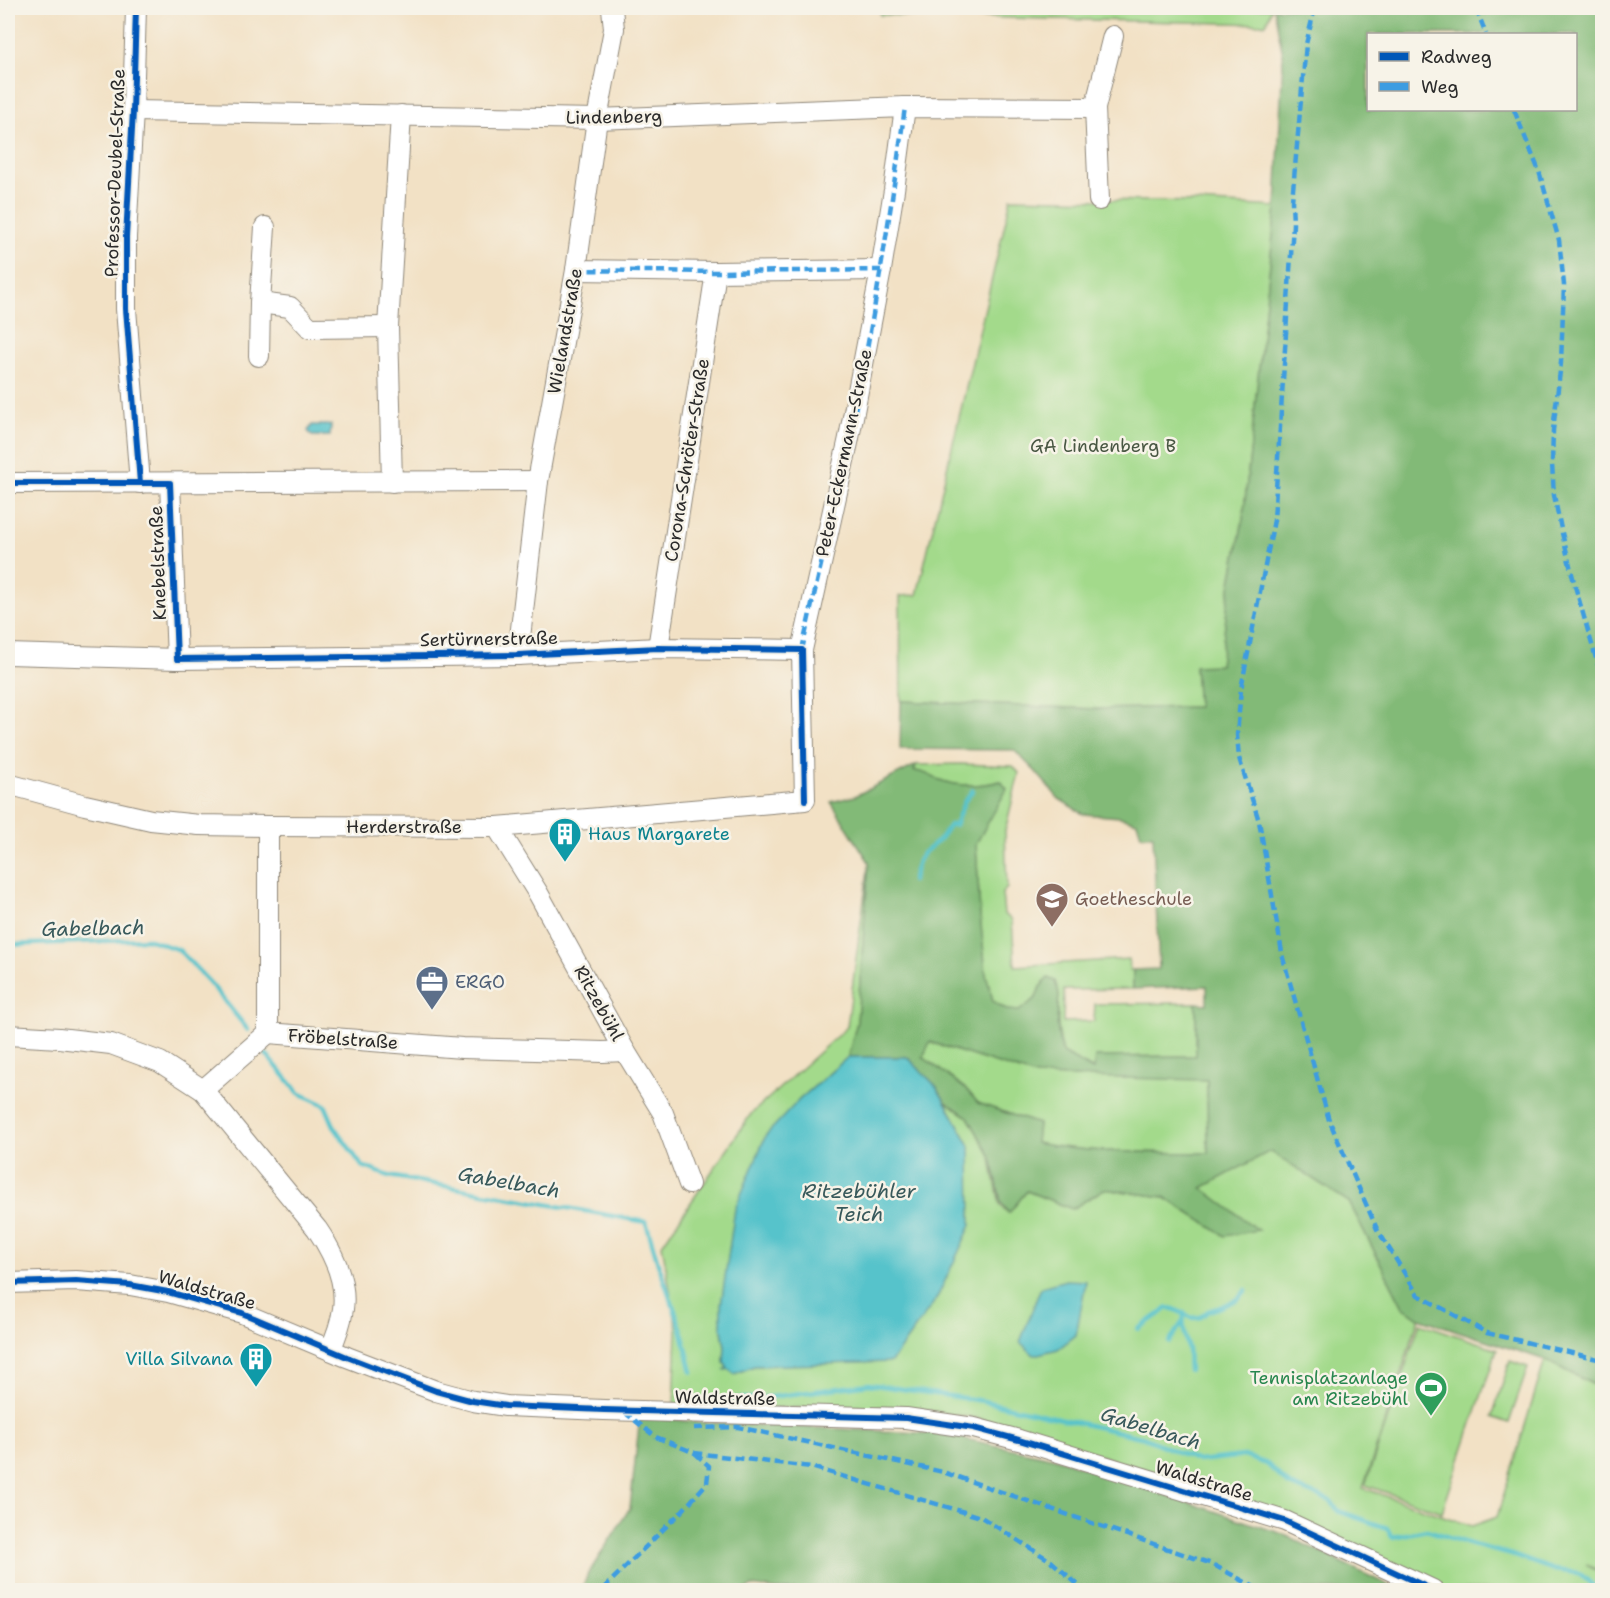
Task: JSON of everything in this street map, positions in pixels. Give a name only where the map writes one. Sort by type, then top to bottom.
[{"type":"street","name":"Professor-Deubel-Straße","points":[[136,8],[126,237],[126,309],[140,483]]},
{"type":"street","name":"Wielandstraße","points":[[518,655],[538,481],[576,270],[597,119],[614,28],[612,8]]},
{"type":"street","points":[[1099,200],[1095,108],[1113,36]]},
{"type":"street","name":"Lindenberg","points":[[133,111],[597,119],[905,107],[1095,108]]},
{"type":"street","name":"Peter-Eckermann-Straße","points":[[805,800],[802,650],[849,438],[881,270],[905,107]]},
{"type":"street","points":[[392,482],[388,327],[401,115]]},
{"type":"street","points":[[260,356],[260,303],[265,227]]},
{"type":"street","points":[[576,270],[716,272],[881,270]]},
{"type":"street","name":"Corona-Schröter-Straße","points":[[658,648],[716,272]]},
{"type":"street","points":[[260,303],[291,307],[310,328],[388,327]]},
{"type":"street","name":"Knebelstraße","points":[[8,483],[538,481]]},
{"type":"street","name":"Knebelstraße","points":[[170,483],[177,659]]},
{"type":"street","name":"Sertürnerstraße","points":[[8,654],[177,659],[518,655],[658,648],[802,650]]},
{"type":"street","name":"Herderstraße","points":[[8,784],[150,820],[199,825],[497,827],[805,800]]},
{"type":"street","name":"Fröbelstraße","points":[[268,826],[268,1033],[462,1048],[603,1053],[625,1050]]},
{"type":"street","name":"Ritzebühl","points":[[497,827],[538,893],[625,1050],[663,1113],[689,1184]]},
{"type":"street","points":[[204,1090],[268,1033]]},
{"type":"street","points":[[8,1035],[111,1044],[160,1062],[204,1090],[327,1244],[342,1285],[343,1308],[336,1337],[330,1350]]},
{"type":"street","name":"Waldstraße","points":[[8,1283],[75,1281],[130,1285],[168,1292],[242,1313],[436,1391],[473,1401],[506,1406],[906,1418],[974,1428],[1285,1521],[1433,1590]]},
{"type":"green space","points":[[880,8],[1272,8],[1266,24],[880,15]]},
{"type":"green space","points":[[1274,8],[1602,8],[1602,1389],[1545,1360],[1419,1318],[1403,1307],[1349,1202],[1270,1151],[1202,1188],[1258,1230],[1225,1236],[1164,1197],[1104,1189],[1072,1209],[1027,1191],[1009,1213],[1001,1203],[990,1155],[968,1117],[945,1101],[936,1086],[907,1057],[848,1057],[857,1022],[869,862],[831,802],[855,796],[916,765],[914,771],[954,784],[986,784],[1001,781],[1007,789],[976,844],[986,974],[993,1001],[1007,1010],[1019,1011],[1036,998],[1040,987],[1048,978],[1055,981],[1059,994],[1057,1023],[1063,1053],[1093,1070],[1095,1057],[1196,1056],[1196,1003],[1207,1004],[1207,986],[1133,989],[1133,970],[1159,969],[1153,835],[1141,835],[1137,822],[1120,817],[1083,814],[1059,799],[1014,750],[900,749],[901,701],[1096,709],[1198,707],[1195,666],[1220,665],[1229,593],[1243,520],[1276,207],[1283,55]],"holes":[[[930,1042],[1036,1076],[1207,1080],[1208,1153],[1100,1151],[1036,1143],[1038,1124],[978,1103],[967,1090],[923,1057]]]},
{"type":"green space","name":"GA Lindenberg B","points":[[1011,198],[1195,202],[1276,207],[1243,520],[1229,593],[1220,666],[1195,667],[1198,707],[1096,709],[901,701],[900,596],[917,595]]},
{"type":"green space","points":[[916,765],[1013,766],[1019,773],[1005,831],[1007,888],[1002,893],[1004,914],[1012,920],[1015,966],[1129,959],[1130,970],[1133,970],[1133,989],[1064,990],[1063,1022],[1094,1021],[1095,1004],[1196,1003],[1197,1056],[1095,1057],[1094,1070],[1063,1053],[1058,1024],[1059,994],[1040,987],[1035,1000],[1019,1011],[1007,1010],[993,1001],[986,974],[976,844],[996,805],[1000,781],[962,785],[913,771]]},
{"type":"green space","points":[[869,862],[857,1022],[848,1057],[799,1100],[721,1325],[726,1369],[734,1374],[754,1366],[799,1364],[970,1146],[945,1101],[968,1117],[990,1155],[1000,1205],[1008,1213],[1027,1191],[1072,1209],[1104,1189],[1164,1197],[1225,1236],[1257,1230],[1202,1188],[1270,1151],[1349,1202],[1403,1307],[1419,1318],[1363,1488],[1472,1526],[1497,1517],[1545,1360],[1602,1389],[1602,1571],[1586,1565],[1602,1573],[1602,1590],[1445,1590],[1342,1541],[1252,1502],[981,1419],[907,1407],[674,1406],[677,1329],[662,1245],[751,1114],[847,1027]]},
{"type":"green space","points":[[929,1042],[1036,1076],[1207,1079],[1208,1153],[1099,1151],[1035,1143],[1038,1124],[978,1103],[967,1090],[923,1057]]},
{"type":"green space","name":"Tennisplatzanlage am Ritzebühl","points":[[1420,1323],[1497,1349],[1442,1512],[1365,1485]]},
{"type":"green space","points":[[1510,1361],[1528,1367],[1509,1423],[1492,1417]]},
{"type":"green space","points":[[640,1416],[695,1422],[941,1434],[1055,1458],[1283,1534],[1398,1590],[777,1590],[752,1586],[746,1590],[582,1590],[588,1574],[630,1508]]},
{"type":"water","points":[[312,425],[331,425],[330,436],[312,436],[308,431]]},
{"type":"water","name":"Ritzebühler Teich","points":[[848,1057],[907,1057],[936,1086],[970,1146],[971,1225],[937,1298],[891,1362],[754,1366],[734,1374],[729,1369],[725,1370],[727,1367],[724,1362],[725,1346],[721,1325],[721,1305],[735,1209],[766,1135],[799,1100]]},
{"type":"water","points":[[1066,1280],[1086,1281],[1076,1335],[1058,1349],[1034,1355],[1020,1342],[1041,1287]]},
{"type":"waterway","points":[[912,881],[923,853],[938,841],[950,825],[955,825],[964,802],[973,790]]},
{"type":"waterway","name":"Gabelbach","points":[[8,945],[148,939],[179,950],[210,983],[248,1030]]},
{"type":"waterway","name":"Gabelbach","points":[[266,1054],[299,1093],[325,1105],[335,1128],[362,1166],[389,1176],[646,1222],[681,1328],[692,1372]]},
{"type":"waterway","points":[[1138,1329],[1168,1308],[1192,1318],[1201,1317],[1208,1311],[1238,1299],[1246,1290]]},
{"type":"waterway","points":[[1184,1313],[1189,1370]]},
{"type":"waterway","points":[[1169,1342],[1182,1323]]},
{"type":"waterway","name":"Gabelbach","points":[[732,1399],[763,1398],[869,1384],[983,1401],[1145,1438],[1198,1461],[1244,1456],[1267,1464],[1289,1485],[1331,1501],[1338,1511],[1387,1528],[1392,1537],[1427,1530],[1554,1570],[1579,1573],[1598,1590]]},
{"type":"marked path","points":[[1315,8],[1306,44],[1292,201],[1293,224],[1274,520],[1241,689],[1237,735],[1239,758],[1259,821],[1283,958],[1329,1120],[1377,1229],[1418,1295],[1487,1333],[1602,1360]]},
{"type":"marked path","points":[[1476,8],[1486,33]]},
{"type":"marked path","points":[[802,650],[849,440],[865,357],[887,232],[905,107]]},
{"type":"marked path","points":[[1514,111],[1539,171],[1559,240],[1564,285],[1561,363],[1553,430],[1554,495],[1575,586],[1602,679]]},
{"type":"marked path","points":[[576,270],[716,272],[881,270]]},
{"type":"marked path","points":[[624,1412],[656,1437],[695,1453],[811,1467],[981,1517],[1051,1561],[1084,1590]]},
{"type":"marked path","points":[[694,1428],[738,1427],[943,1472],[1212,1564],[1260,1590]]},
{"type":"marked path","points":[[605,1590],[606,1586],[707,1483],[709,1466],[695,1453]]},
{"type":"cycle path","points":[[136,8],[126,237],[126,309],[140,483]]},
{"type":"cycle path","points":[[8,483],[170,483],[177,659],[518,655],[658,648],[802,650],[805,800]]},
{"type":"cycle path","points":[[8,1283],[76,1281],[130,1285],[168,1292],[242,1313],[436,1391],[473,1401],[506,1406],[906,1418],[974,1428],[1285,1521],[1433,1590]]},
{"type":"place","name":"Haus Margarete","points":[[565,863]]},
{"type":"place","name":"Goetheschule","points":[[1052,928]]},
{"type":"place","name":"ERGO","points":[[432,1011]]},
{"type":"place","name":"Villa Silvana","points":[[256,1388]]},
{"type":"place","name":"Tennisplatzanlage am Ritzebühl","points":[[1431,1417]]}]
